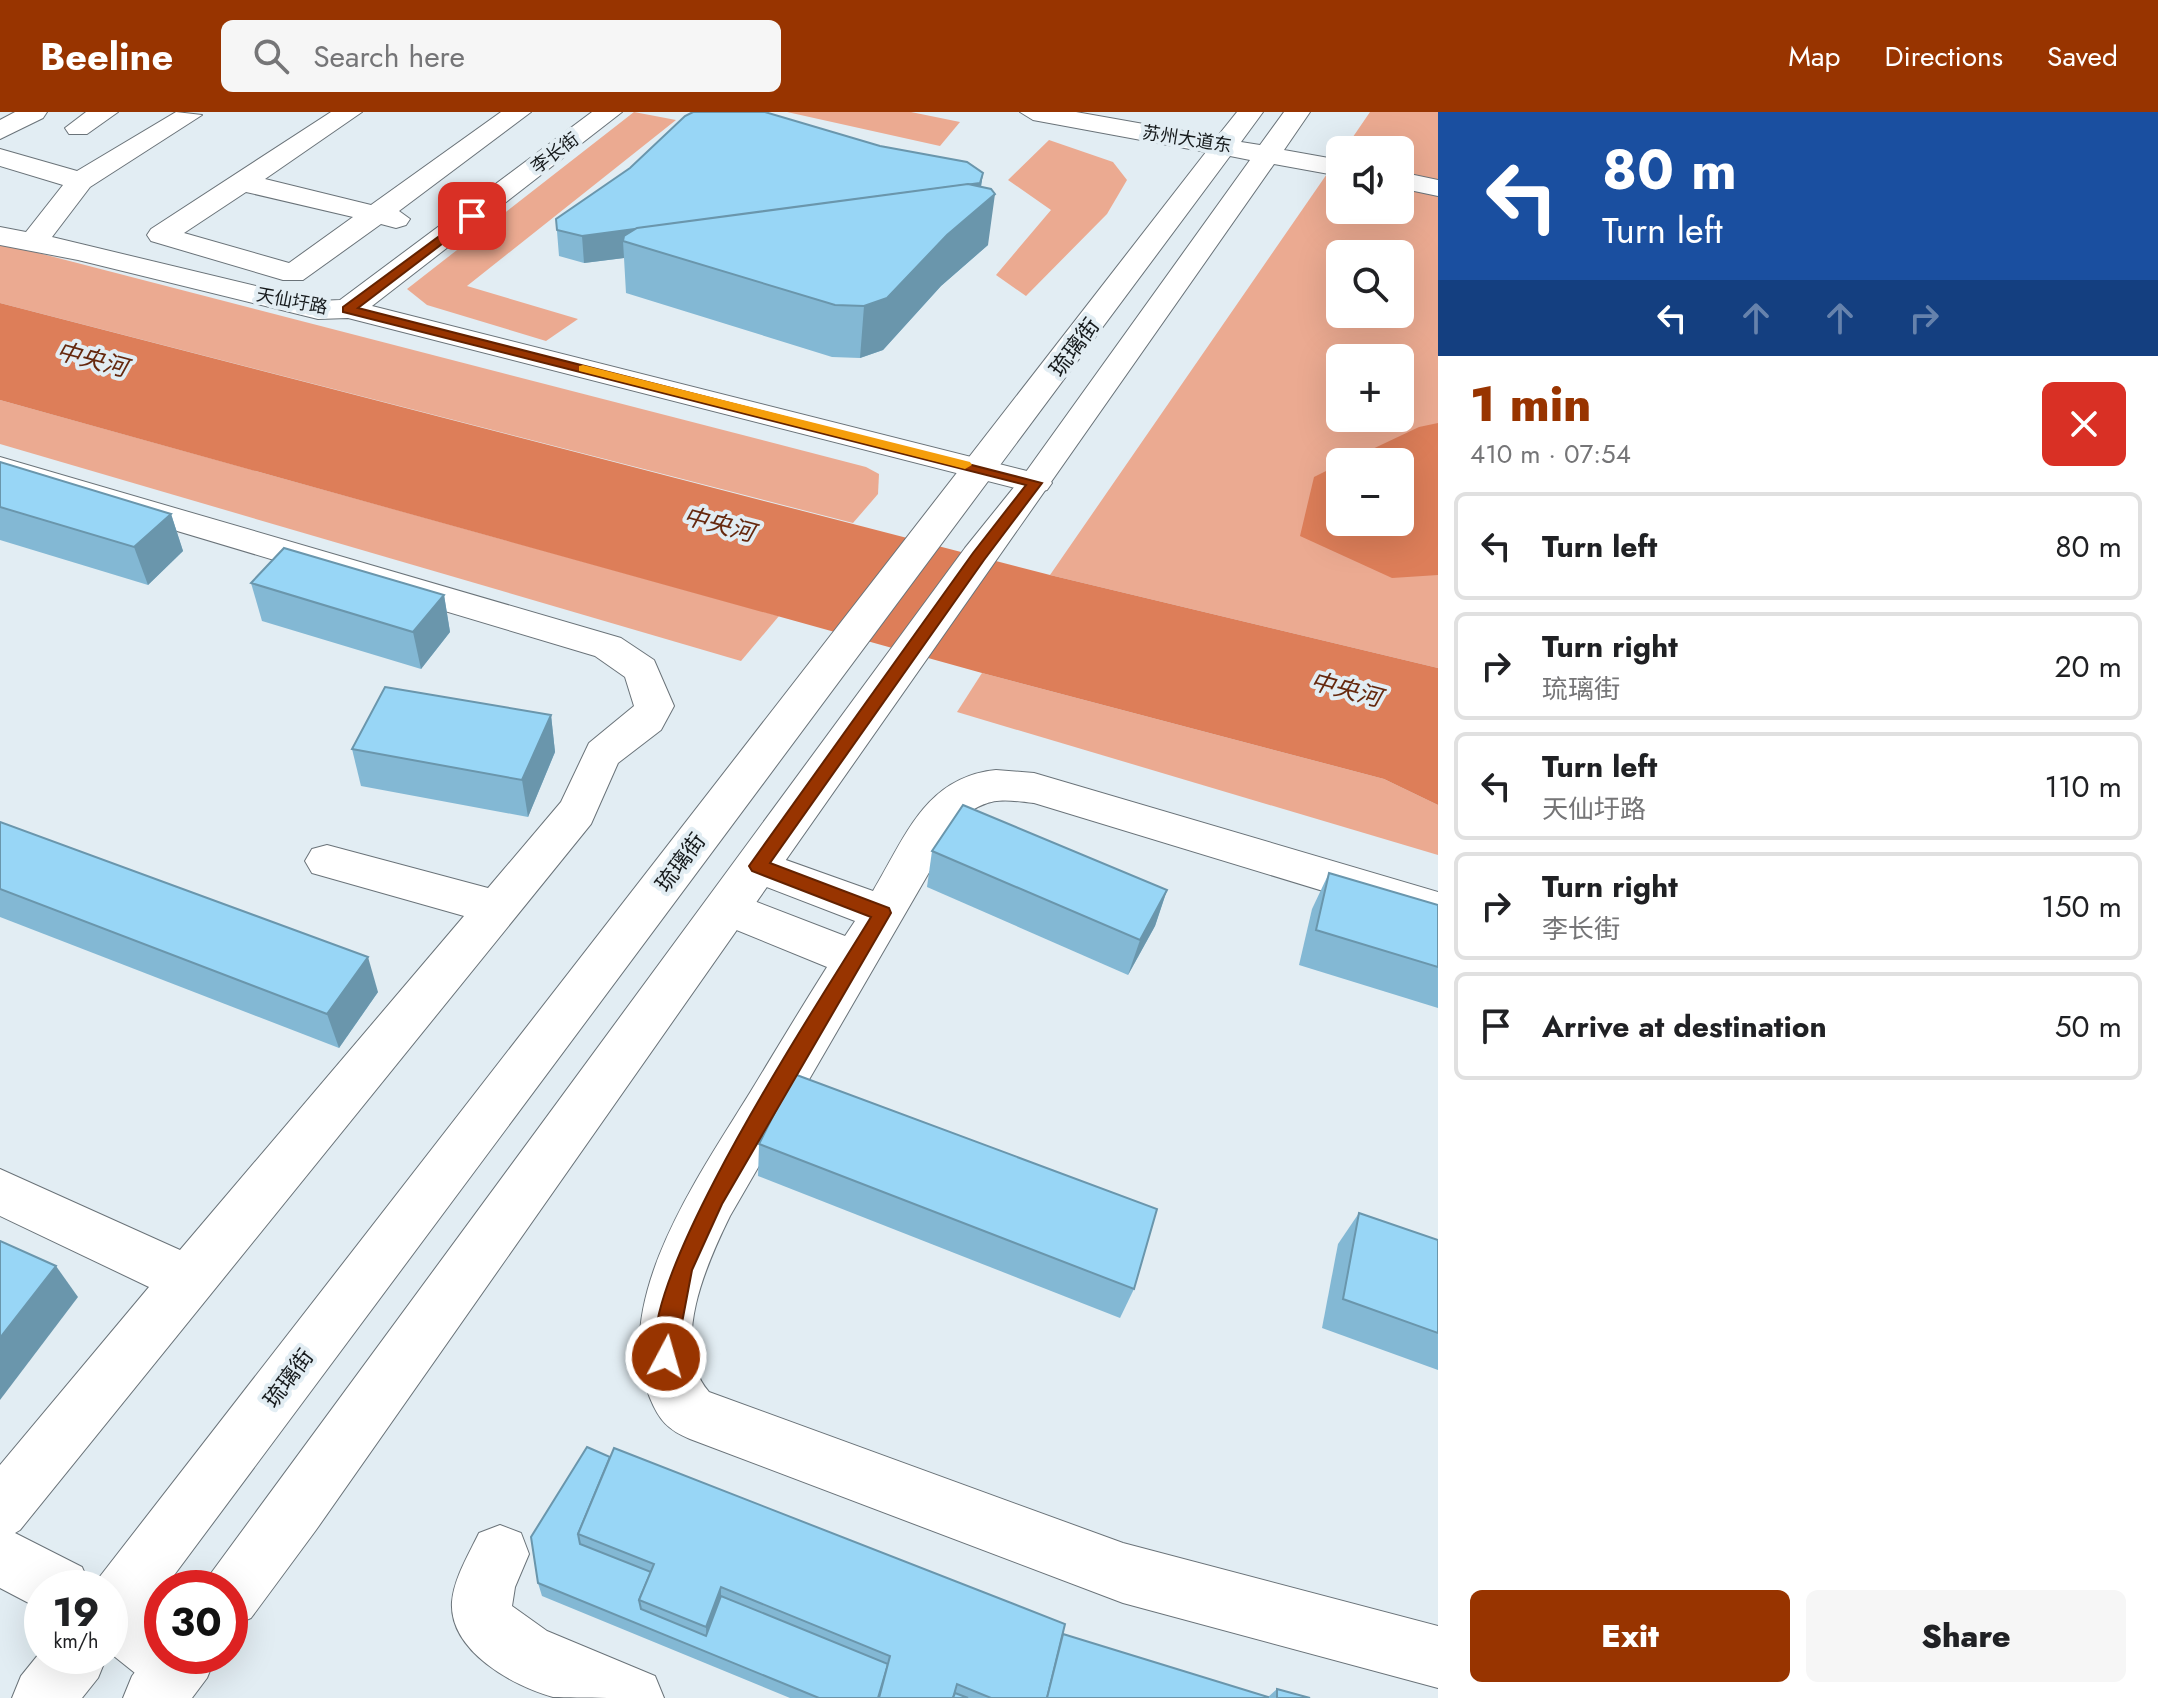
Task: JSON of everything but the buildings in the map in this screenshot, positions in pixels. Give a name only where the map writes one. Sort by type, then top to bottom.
[{"type":"street","points":[[0,131],[34,112]]},
{"type":"street","points":[[78,128],[105,112]]},
{"type":"street","points":[[349,112],[161,235],[293,274],[518,112]]},
{"type":"street","name":"苏州大道东","points":[[1033,112],[1236,129]]},
{"type":"street","name":"苏州大道东","points":[[1143,112],[1236,129],[1326,163]]},
{"type":"street","name":"琉璃街","points":[[248,1573],[978,556],[1035,483],[1297,112]]},
{"type":"street","points":[[47,246],[80,181],[193,116]]},
{"type":"street","points":[[47,246],[104,188],[193,116]]},
{"type":"street","points":[[543,116],[600,119]]},
{"type":"street","name":"李长街","points":[[348,309],[600,119]]},
{"type":"street","name":"琉璃街","points":[[128,1590],[1236,129]]},
{"type":"street","name":"苏州大道东","points":[[1272,145],[1326,149]]},
{"type":"street","points":[[0,157],[80,181]]},
{"type":"street","points":[[1414,165],[1438,170]]},
{"type":"street","points":[[241,182],[448,234]]},
{"type":"street","points":[[1414,183],[1438,188]]},
{"type":"street","name":"天仙圩路","points":[[0,236],[318,310],[348,309],[1035,483]]},
{"type":"street","points":[[0,467],[608,647],[636,661],[645,672],[654,706],[652,716],[620,738],[597,761],[589,794],[576,813],[0,1510]]},
{"type":"street","points":[[1438,909],[1034,788],[1000,784],[969,789],[945,808],[714,1198],[681,1270],[665,1339],[667,1375],[674,1397],[690,1412],[1123,1573],[1438,1657]]},
{"type":"street","points":[[327,861],[498,908]]},
{"type":"street","points":[[758,866],[882,913]]},
{"type":"street","points":[[728,908],[855,959]]},
{"type":"street","points":[[0,1192],[188,1279]]},
{"type":"street","points":[[500,1554],[486,1584],[482,1612],[492,1630],[513,1646],[633,1698]]},
{"type":"street","points":[[0,1556],[27,1570]]},
{"type":"street","points":[[128,1630],[144,1645]]},
{"type":"street","points":[[43,1698],[62,1674]]},
{"type":"shaded area","points":[[634,112],[676,120],[467,286],[578,319],[546,341],[427,305],[407,289]]},
{"type":"shaded area","points":[[787,112],[911,112],[960,122],[940,146]]},
{"type":"shaded area","points":[[1370,112],[1438,112],[1438,668],[1050,575],[1326,175],[1326,224],[1414,224],[1414,136],[1354,136]]},
{"type":"shaded area","points":[[1049,140],[1113,162],[1127,180],[1107,214],[1026,296],[996,275],[1051,210],[1008,180]]},
{"type":"shaded area","points":[[0,243],[866,467],[879,474],[878,494],[853,523],[0,303]]},
{"type":"shaded area","points":[[0,400],[779,616],[741,661],[0,444]]},
{"type":"shaded area","points":[[982,673],[1384,779],[1438,805],[1438,855],[957,712]]},
{"type":"water","name":"中央河","points":[[0,303],[1050,575],[1438,668],[1438,805],[1384,779],[982,673],[0,400]]},
{"type":"water","points":[[1438,423],[1438,575],[1392,578],[1300,536],[1314,477],[1326,471],[1326,536],[1414,536],[1414,448],[1375,448],[1419,427]]},
{"type":"slow traffic","points":[[583,369],[965,465]]},
{"type":"route","points":[[472,216],[348,309],[1035,483],[978,556],[758,866],[882,913],[714,1198],[681,1270],[665,1339],[666,1357]]}]
